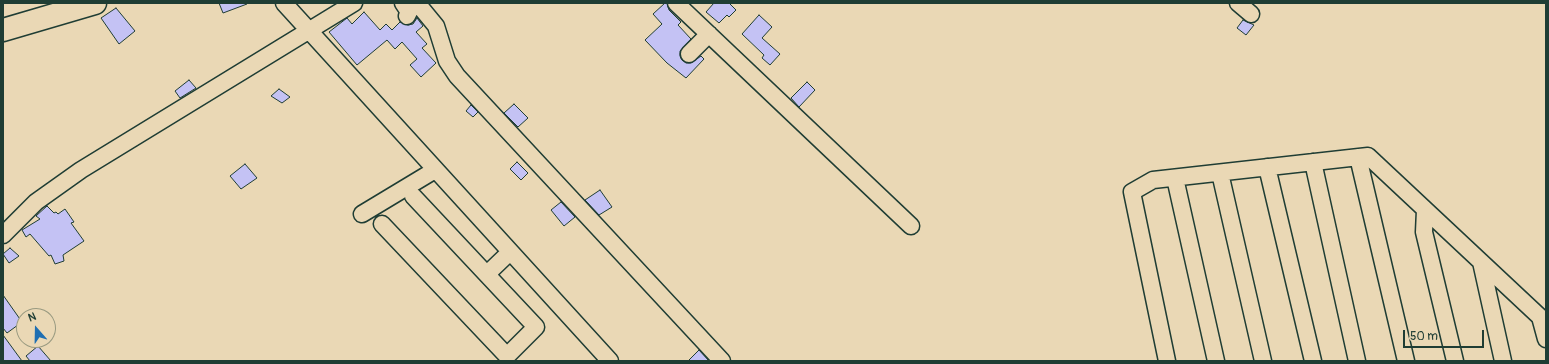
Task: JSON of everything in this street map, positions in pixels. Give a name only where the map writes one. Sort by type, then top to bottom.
[{"type":"highway","points":[[3,30],[95,3]]},
{"type":"street","points":[[284,3],[610,361]]},
{"type":"street","points":[[3,235],[33,205],[76,173],[354,3]]},
{"type":"street","points":[[417,3],[436,26],[447,61],[457,76],[722,361]]},
{"type":"street","points":[[1238,3],[1251,14]]},
{"type":"street","points":[[681,5],[709,34],[911,226]]},
{"type":"street","points":[[689,54],[709,34]]},
{"type":"street","points":[[1166,361],[1132,192],[1153,180],[1368,156],[1540,318],[1546,339]]},
{"type":"street","points":[[1358,157],[1406,361]]},
{"type":"street","points":[[1313,162],[1357,361]]},
{"type":"street","points":[[1267,167],[1313,361]]},
{"type":"street","points":[[362,214],[435,170]]},
{"type":"street","points":[[1220,173],[1263,361]]},
{"type":"street","points":[[1175,178],[1216,361]]},
{"type":"street","points":[[382,224],[507,356],[536,327],[414,196]]},
{"type":"street","points":[[1425,210],[1424,232],[1455,361]]},
{"type":"street","points":[[487,274],[510,252]]},
{"type":"street","points":[[1481,262],[1503,361]]},
{"type":"building","points":[[219,3],[247,3],[247,4],[223,13]]},
{"type":"building","points":[[665,3],[667,3],[669,10],[681,22],[678,25],[691,39],[680,51],[682,60],[686,63],[691,63],[701,56],[704,59],[686,78],[667,63],[645,40],[662,24],[653,14]]},
{"type":"building","points":[[714,3],[729,3],[736,10],[729,17],[727,15],[719,23],[706,12]]},
{"type":"building","points":[[116,8],[135,31],[119,44],[101,18]]},
{"type":"building","points":[[364,12],[380,30],[386,24],[392,30],[400,22],[408,25],[413,24],[417,18],[423,26],[416,32],[427,44],[422,48],[436,63],[421,77],[410,65],[417,59],[402,42],[395,49],[387,40],[357,65],[329,32],[347,18],[352,24]]},
{"type":"building","points":[[759,15],[772,27],[762,38],[780,54],[770,65],[762,58],[764,55],[742,34]]},
{"type":"building","points":[[1243,20],[1254,25],[1246,35],[1237,28]]},
{"type":"building","points":[[189,80],[196,88],[180,98],[175,91]]},
{"type":"building","points":[[807,82],[815,90],[799,107],[791,98]]},
{"type":"building","points":[[279,89],[290,97],[282,103],[271,96]]},
{"type":"building","points":[[514,104],[528,118],[518,127],[504,113]]},
{"type":"building","points":[[471,105],[478,112],[473,117],[466,111]]},
{"type":"building","points":[[517,162],[528,173],[521,180],[510,169]]},
{"type":"building","points":[[245,164],[257,178],[241,189],[230,176]]},
{"type":"building","points":[[600,190],[612,207],[599,215],[585,200]]},
{"type":"building","points":[[561,202],[575,217],[564,226],[551,210]]},
{"type":"building","points":[[47,206],[54,213],[56,212],[58,214],[65,209],[74,222],[71,223],[84,241],[63,255],[64,261],[55,264],[51,255],[49,256],[30,234],[26,237],[22,230],[40,219],[36,216]]},
{"type":"building","points":[[10,248],[19,256],[9,263],[3,254]]},
{"type":"building","points":[[3,295],[16,313],[16,326],[7,333],[3,328]]},
{"type":"building","points":[[3,335],[22,361],[3,361]]},
{"type":"building","points":[[36,348],[40,348],[51,361],[30,361],[26,356]]},
{"type":"building","points":[[699,350],[709,361],[688,361]]}]
